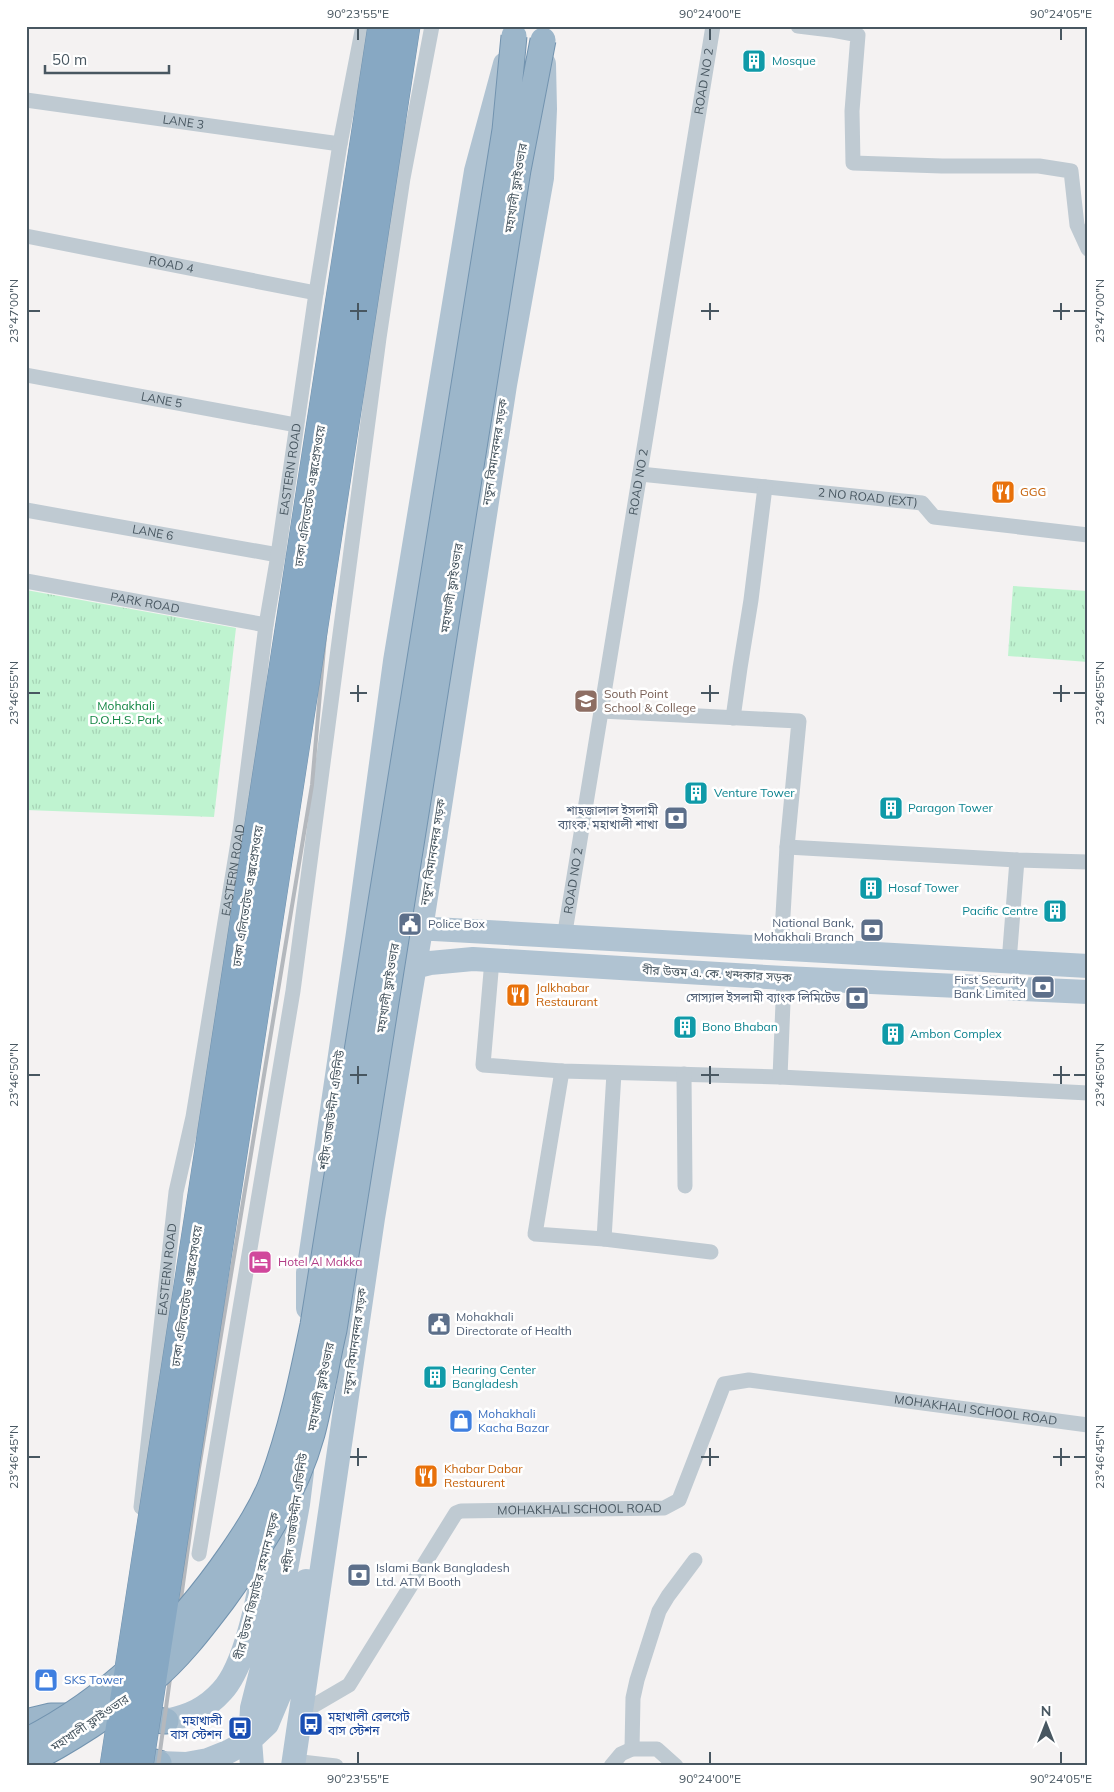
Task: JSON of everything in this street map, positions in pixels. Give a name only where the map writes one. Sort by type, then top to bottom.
[{"type":"highway","name":"ঢাকা এলিভেটেড এক্সপ্রেসওয়ে","points":[[147,1765],[382,26]]},
{"type":"highway","name":"ঢাকা এলিভেটেড এক্সপ্রেসওয়ে","points":[[147,1765],[406,26]]},
{"type":"highway","name":"মহাখালী ফ্লাইওভার","points":[[26,1742],[88,1704],[119,1680],[177,1622],[213,1580],[257,1514],[272,1483],[295,1406],[313,1325],[503,140],[514,31]]},
{"type":"highway","name":"মহাখালী ফ্লাইওভার","points":[[26,1764],[84,1729],[150,1682],[206,1623],[267,1537],[293,1486],[312,1434],[334,1330],[517,180],[544,33]]},
{"type":"highway","name":"বীর উত্তম জিয়াউর রহমান সড়ক","points":[[26,1722],[51,1716],[166,1720]]},
{"type":"highway","points":[[101,1766],[147,1765]]},
{"type":"main road","points":[[350,985],[395,662],[476,171],[514,31]]},
{"type":"main road","name":"নতুন বিমানবন্দর সড়ক","points":[[293,1763],[296,1736],[302,1713],[374,1208],[421,929],[505,385],[542,178],[545,109],[544,33]]},
{"type":"main road","points":[[358,934],[421,929],[1088,966]]},
{"type":"main road","name":"বীর উত্তম এ. কে. খন্দকার সড়ক","points":[[350,985],[415,966],[454,960],[492,960],[784,978],[1088,992]]},
{"type":"main road","name":"শহীদ তাজউদ্দীন এভিনিউ","points":[[252,1766],[250,1740],[252,1708],[284,1580],[298,1504],[306,1428],[308,1273],[350,985]]},
{"type":"main road","name":"বীর উত্তম জিয়াউর রহমান সড়ক","points":[[166,1720],[185,1717],[205,1706],[222,1691],[239,1663],[251,1625],[278,1503],[308,1273]]},
{"type":"main road","points":[[147,1765],[186,1764],[208,1760],[250,1740],[267,1724],[280,1693],[317,1535],[327,1468],[335,1439],[344,1420]]},
{"type":"street","name":"EASTERN ROAD","points":[[131,1718],[142,1501],[176,1192],[193,1117],[240,830],[266,625],[316,293],[340,144],[363,26]]},
{"type":"street","points":[[199,1554],[293,991],[379,338],[403,178],[432,26]]},
{"type":"street","name":"ROAD NO 2","points":[[564,938],[714,26]]},
{"type":"street","points":[[798,26],[858,35],[852,111],[853,163],[942,166],[1039,166],[1070,171],[1077,224],[1088,249]]},
{"type":"street","name":"LANE 3","points":[[26,100],[340,144]]},
{"type":"street","name":"ROAD 4","points":[[26,236],[316,293]]},
{"type":"street","name":"LANE 5","points":[[26,375],[296,425]]},
{"type":"street","name":"2 NO ROAD (EXT)","points":[[640,474],[922,503],[934,517],[1088,535]]},
{"type":"street","points":[[733,718],[751,600],[764,487]]},
{"type":"street","name":"LANE 6","points":[[26,510],[278,555]]},
{"type":"street","name":"PARK ROAD","points":[[26,581],[266,625]]},
{"type":"street","points":[[601,711],[800,721],[787,847],[781,949]]},
{"type":"street","points":[[787,847],[1017,860],[1088,862]]},
{"type":"street","points":[[1009,962],[1017,860]]},
{"type":"street","points":[[492,960],[483,1065],[562,1071],[780,1077],[1088,1093]]},
{"type":"street","points":[[780,1077],[784,978]]},
{"type":"street","points":[[562,1071],[535,1234],[604,1239],[711,1252]]},
{"type":"street","points":[[604,1239],[614,1073]]},
{"type":"street","points":[[684,1074],[685,1186]]},
{"type":"street","name":"MOHAKHALI SCHOOL ROAD","points":[[302,1713],[348,1685],[456,1513],[461,1511],[664,1508],[679,1500],[724,1384],[749,1380],[1088,1425]]},
{"type":"street","points":[[632,1748],[633,1698],[636,1680],[659,1611],[695,1560]]},
{"type":"street","points":[[610,1766],[621,1754],[632,1748],[657,1749],[676,1766]]},
{"type":"street","points":[[293,1763],[336,1766]]},
{"type":"green space","points":[[1013,586],[1088,591],[1088,662],[1008,656]]},
{"type":"green space","name":"Mohakhali D.O.H.S. Park","points":[[26,590],[236,628],[214,817],[26,810]]},
{"type":"tram line","points":[[143,1766],[151,1719],[183,1466],[295,783],[323,474],[401,26]]},
{"type":"railway","points":[[158,1766],[199,1468],[312,785],[339,476],[417,26]]},
{"type":"place","name":"Mosque","points":[[754,61]]},
{"type":"place","name":"GGG","points":[[1003,492]]},
{"type":"place","name":"South Point School & College","points":[[586,701]]},
{"type":"place","name":"Venture Tower","points":[[696,793]]},
{"type":"place","name":"Paragon Tower","points":[[891,808]]},
{"type":"place","name":"শাহজালাল ইসলামী ব্যাংক, মহাখালী শাখা","points":[[676,818]]},
{"type":"place","name":"Hosaf Tower","points":[[871,888]]},
{"type":"place","name":"Pacific Centre","points":[[1055,911]]},
{"type":"place","name":"Police Box","points":[[410,924]]},
{"type":"place","name":"National Bank, Mohakhali Branch","points":[[872,930]]},
{"type":"place","name":"First Security Bank Limited","points":[[1043,987]]},
{"type":"place","name":"Jalkhabar Restaurant","points":[[518,995]]},
{"type":"place","name":"সোস্যাল ইসলামী ব্যাংক লিমিটেড","points":[[857,998]]},
{"type":"place","name":"Bono Bhaban","points":[[685,1027]]},
{"type":"place","name":"Ambon Complex","points":[[893,1034]]},
{"type":"place","name":"Hotel Al Makka","points":[[260,1262]]},
{"type":"place","name":"Mohakhali Directorate of Health","points":[[439,1324]]},
{"type":"place","name":"Hearing Center Bangladesh","points":[[435,1377]]},
{"type":"place","name":"Mohakhali Kacha Bazar","points":[[461,1421]]},
{"type":"place","name":"Khabar Dabar Restaurent","points":[[426,1476]]},
{"type":"place","name":"Islami Bank Bangladesh Ltd. ATM Booth","points":[[359,1575]]},
{"type":"place","name":"SKS Tower","points":[[46,1680]]},
{"type":"place","name":"মহাখালী রেলগেট বাস স্টেশন","points":[[311,1724]]},
{"type":"place","name":"মহাখালী বাস স্টেশন","points":[[240,1728]]}]
